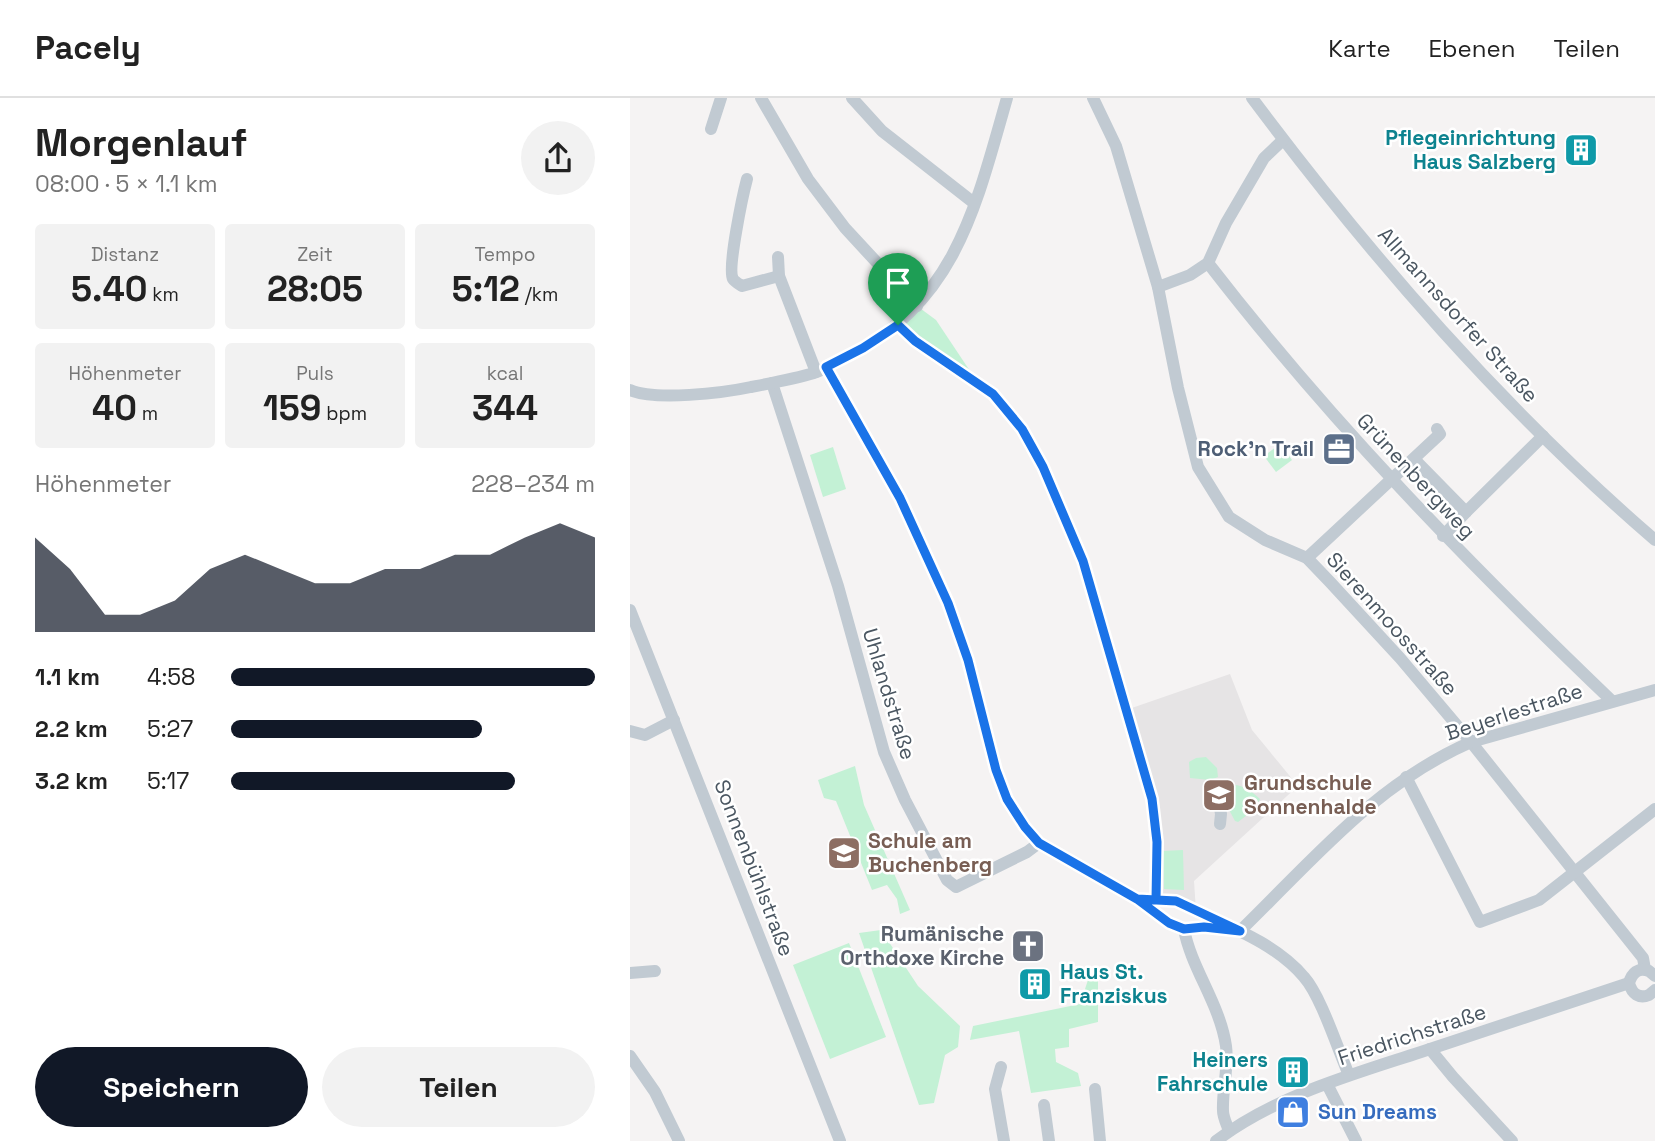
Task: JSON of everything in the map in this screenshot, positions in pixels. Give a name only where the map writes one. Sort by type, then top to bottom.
[{"type":"street","points":[[711,129],[721,98]]},
{"type":"street","points":[[761,98],[808,179],[845,228],[917,306]]},
{"type":"street","points":[[852,98],[882,131],[974,202]]},
{"type":"street","points":[[630,390],[643,396],[706,393],[772,383],[821,370],[863,348],[898,325],[936,285],[964,234],[1007,98]]},
{"type":"street","name":"Sierenmoosstraße","points":[[1093,98],[1115,146],[1158,287],[1178,388],[1198,467],[1229,517],[1265,540],[1307,558],[1400,658],[1575,871],[1651,971]]},
{"type":"street","name":"Allmannsdorfer Straße","points":[[1253,98],[1283,140],[1404,288],[1487,380],[1655,540]]},
{"type":"street","points":[[1158,287],[1190,275],[1208,263],[1264,158],[1283,140]]},
{"type":"street","points":[[747,179],[733,254],[733,279],[742,286],[779,276]]},
{"type":"street","points":[[778,257],[779,276],[821,370],[900,498],[948,603],[968,660],[996,770],[1007,799],[1039,843],[1137,899],[1169,923],[1184,929],[1204,927],[1240,931]]},
{"type":"street","name":"Grünenbergweg","points":[[1208,263],[1318,398],[1391,480],[1443,536],[1612,701]]},
{"type":"street","points":[[898,325],[915,341],[993,394],[1022,429],[1043,467],[1083,561],[1152,799],[1157,842],[1156,900]]},
{"type":"street","name":"Uhlandstraße","points":[[772,383],[838,586],[884,752],[905,800],[947,880],[956,887],[1027,852],[1039,843]]},
{"type":"street","points":[[1307,558],[1440,434],[1437,429]]},
{"type":"street","points":[[1443,536],[1543,436]]},
{"type":"street","points":[[1414,459],[1466,512]]},
{"type":"street","name":"Sonnenbühlstraße","points":[[630,610],[840,1141]]},
{"type":"street","name":"Beyerlestraße","points":[[1240,931],[1341,829],[1406,777],[1447,752],[1471,742],[1655,690]]},
{"type":"street","points":[[630,731],[645,735],[674,720]]},
{"type":"street","points":[[1406,777],[1480,922],[1539,900],[1655,810]]},
{"type":"street","points":[[1218,796],[1220,824]]},
{"type":"street","points":[[1137,899],[1176,901],[1187,905],[1275,951],[1306,978],[1349,1075]]},
{"type":"street","points":[[1184,929],[1186,943],[1216,1010],[1226,1046],[1226,1086],[1222,1112],[1229,1131]]},
{"type":"street","points":[[630,973],[655,971]]},
{"type":"street","name":"Friedrichstraße","points":[[1216,1141],[1276,1105],[1349,1075],[1629,983],[1636,971],[1651,971]]},
{"type":"street","points":[[1629,983],[1633,992],[1639,996],[1646,997],[1655,990]]},
{"type":"street","points":[[1430,1049],[1512,1141]]},
{"type":"street","points":[[630,1056],[655,1092],[679,1141]]},
{"type":"street","points":[[1001,1067],[995,1089],[1004,1141]]},
{"type":"street","points":[[1327,1084],[1350,1139]]},
{"type":"street","points":[[1095,1089],[1100,1141]]},
{"type":"street","points":[[1044,1105],[1049,1141]]},
{"type":"shaded area","name":"Grundschule Sonnenhalde","points":[[1230,674],[1252,730],[1298,786],[1194,881],[1196,911],[1156,900],[1157,842],[1126,710]]},
{"type":"green space","points":[[917,306],[936,320],[978,383],[900,324]]},
{"type":"green space","points":[[1280,444],[1292,460],[1276,472],[1264,456]]},
{"type":"green space","points":[[833,447],[846,489],[823,497],[810,455]]},
{"type":"green space","points":[[1206,757],[1217,768],[1218,777],[1210,780],[1190,778],[1189,762]]},
{"type":"green space","points":[[855,766],[864,805],[910,910],[900,914],[897,899],[887,885],[872,890],[836,801],[824,798],[818,780]]},
{"type":"green space","points":[[1219,781],[1226,787],[1235,785],[1252,792],[1260,799],[1255,809],[1238,822],[1235,821],[1218,789]]},
{"type":"green space","points":[[1183,850],[1184,890],[1164,889],[1163,851]]},
{"type":"green space","points":[[881,930],[918,986],[960,1026],[958,1047],[945,1055],[934,1103],[919,1105],[859,933]]},
{"type":"green space","points":[[849,943],[886,1037],[830,1059],[793,965]]},
{"type":"green space","points":[[1088,980],[1098,981],[1098,1022],[1069,1029],[1069,1047],[1055,1049],[1056,1062],[1078,1073],[1081,1086],[1031,1093],[1019,1031],[970,1040],[973,1026],[1080,1004]]},
{"type":"place","name":"Pflegeinrichtung Haus Salzberg","points":[[1581,150]]},
{"type":"place","name":"Rock'n Trail","points":[[1339,449]]},
{"type":"place","name":"Grundschule Sonnenhalde","points":[[1219,795]]},
{"type":"place","name":"Schule am Buchenberg","points":[[844,853]]},
{"type":"place","name":"Rumänische Orthdoxe Kirche","points":[[1028,946]]},
{"type":"place","name":"Haus St. Franziskus","points":[[1035,984]]},
{"type":"place","name":"Heiners Fahrschule","points":[[1293,1072]]},
{"type":"place","name":"Sun Dreams","points":[[1293,1112]]},
{"type":"route","points":[[898,325],[863,348],[826,367],[900,498],[948,603],[968,660],[996,770],[1007,799],[1039,843],[1137,899],[1176,901],[1240,931],[1204,927],[1184,929],[1169,923],[1137,899],[1156,900],[1157,842],[1156,821],[1083,561],[1043,467],[1011,413],[993,394],[915,341],[898,325]]}]
